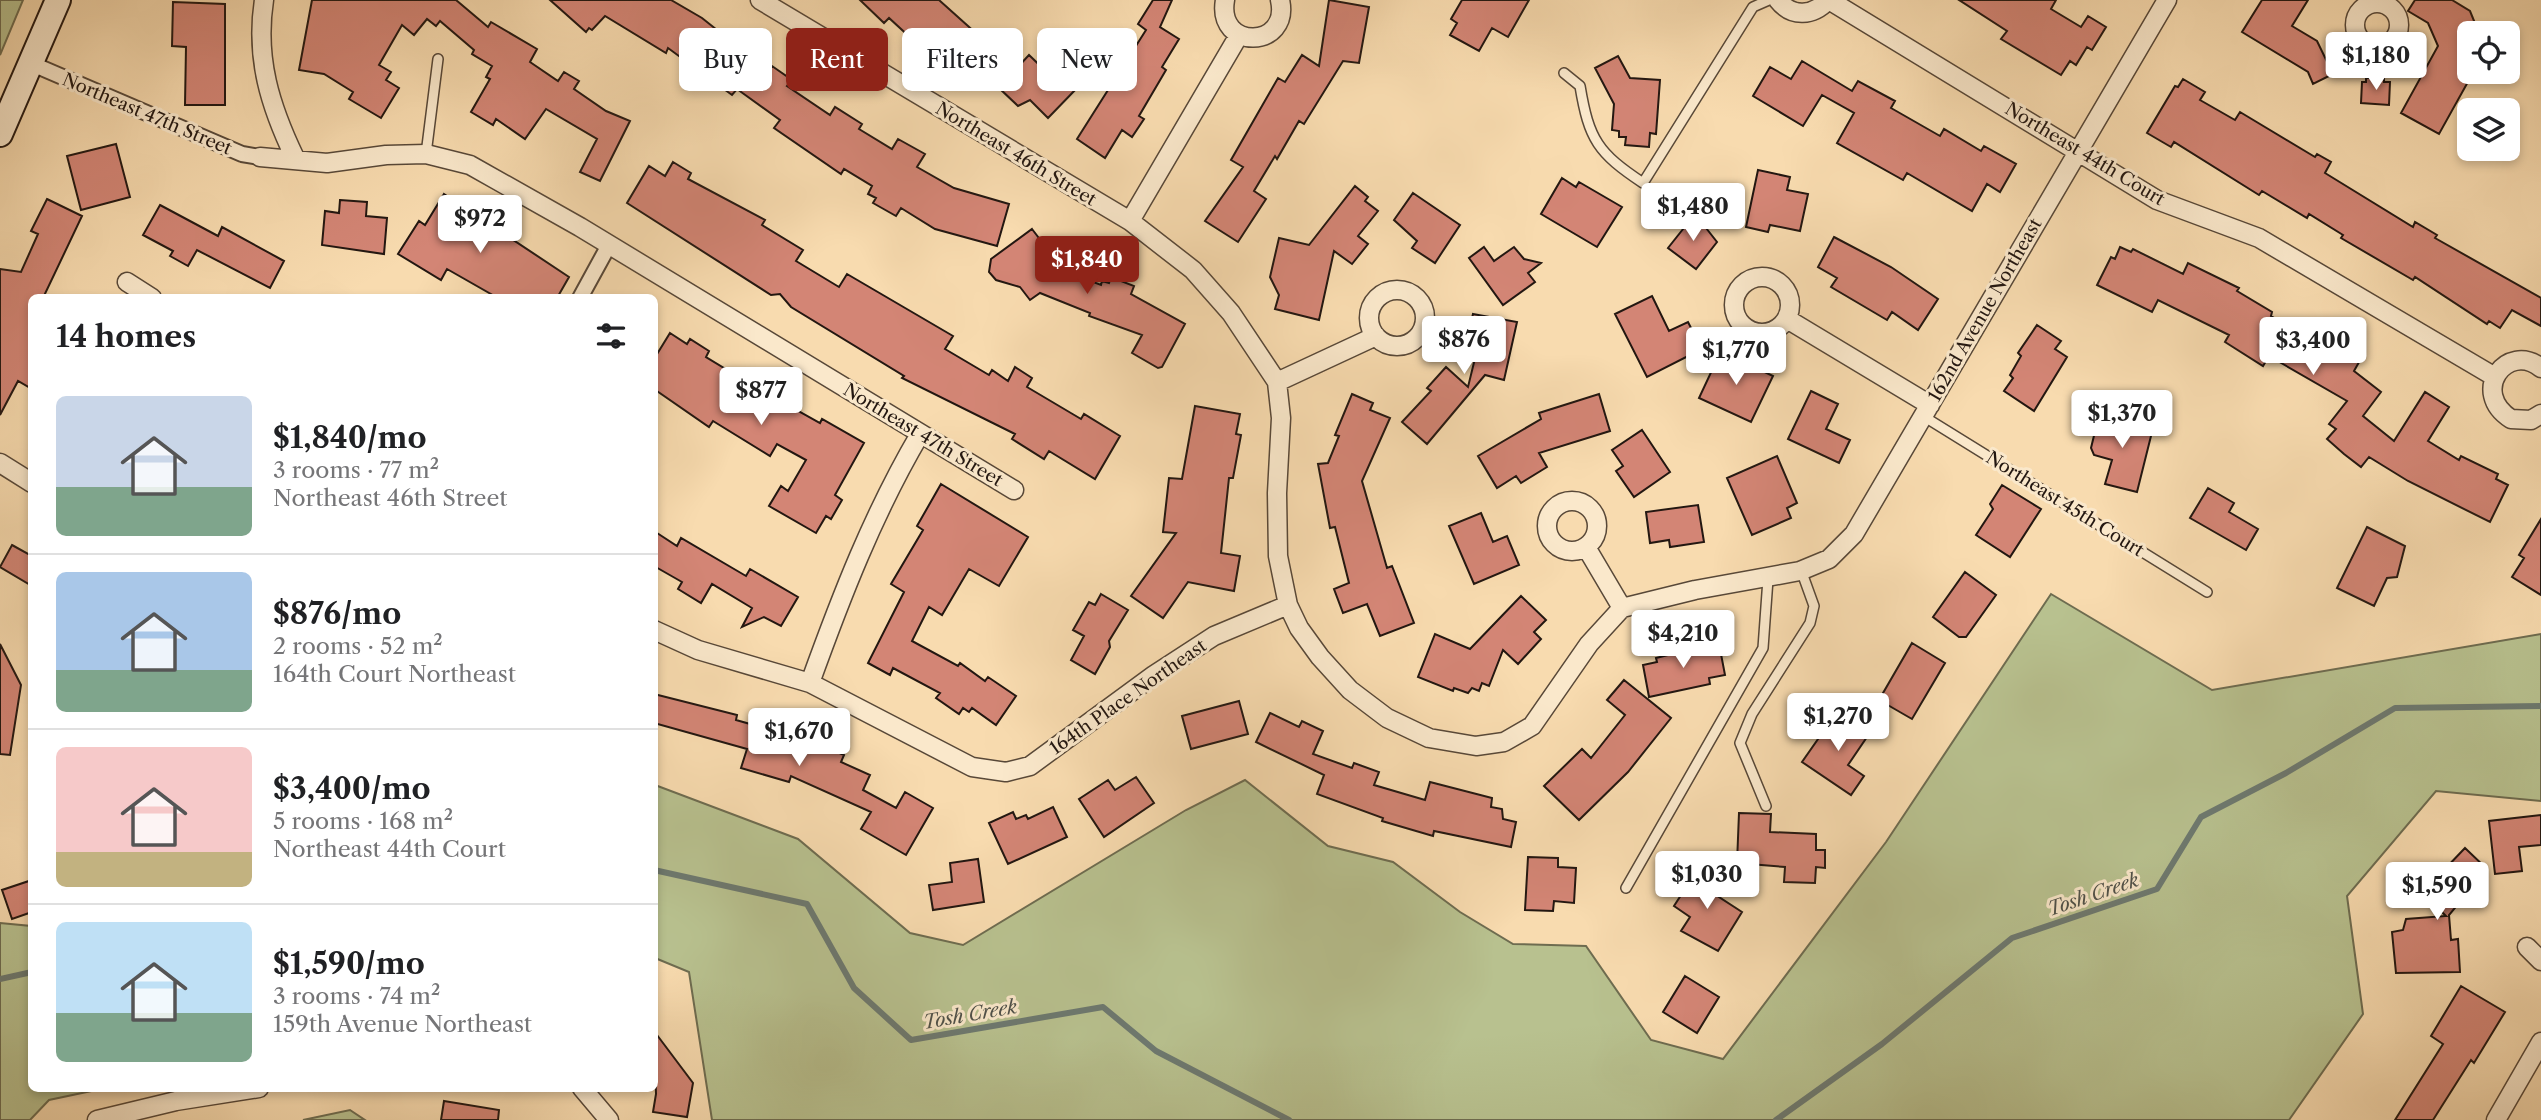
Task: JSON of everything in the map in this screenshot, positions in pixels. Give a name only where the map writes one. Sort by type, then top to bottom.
[{"type":"main road","points":[[0,134],[58,0]]},
{"type":"street","points":[[264,0],[259,34],[269,90],[275,117],[295,159]]},
{"type":"street","name":"Northeast 46th Street","points":[[760,0],[1130,220],[1201,279],[1231,313],[1277,382],[1281,418],[1277,493],[1278,556],[1288,605],[1299,628],[1320,657],[1349,690],[1378,711],[1429,738],[1476,746],[1504,742],[1532,726],[1589,643],[1622,608]]},
{"type":"street","points":[[1225,0],[1226,20],[1240,35],[1256,38],[1274,29],[1282,12],[1280,0]]},
{"type":"street","name":"Northeast 44th Court","points":[[1778,0],[1791,11],[1801,13],[1812,12],[1828,0],[2157,200],[2259,238],[2495,377]]},
{"type":"street","name":"162nd Avenue Northeast","points":[[1768,579],[1829,559],[1854,534],[2167,0]]},
{"type":"street","points":[[2344,0],[2359,11]]},
{"type":"street","points":[[1130,220],[1240,35]]},
{"type":"street","name":"Northeast 47th Street","points":[[30,63],[242,155],[327,163],[386,155],[426,154],[470,165],[609,244],[1014,490]]},
{"type":"street","points":[[582,294],[609,244]]},
{"type":"street","points":[[127,282],[146,294]]},
{"type":"street","name":"Northeast 45th Court","points":[[1787,319],[1926,411]]},
{"type":"street","points":[[1277,382],[1376,336]]},
{"type":"street","points":[[2541,368],[2526,360],[2500,369],[2495,377],[2492,395],[2502,413],[2521,421],[2541,414]]},
{"type":"street","points":[[658,632],[698,650],[810,683],[841,595],[880,504],[920,434]]},
{"type":"street","points":[[0,463],[28,480]]},
{"type":"street","points":[[1586,547],[1622,608],[1695,590],[1768,579]]},
{"type":"street","name":"164th Place Northeast","points":[[810,683],[972,767],[1006,772],[1030,765],[1154,675],[1214,636],[1288,605]]},
{"type":"street","points":[[2527,947],[2541,961]]},
{"type":"street","points":[[2501,1118],[2541,1042]]},
{"type":"street","points":[[97,1120],[176,1101],[233,1092]]},
{"type":"street","points":[[585,1092],[609,1120]]},
{"type":"lane","points":[[1564,74],[1580,86],[1586,124],[1608,160],[1643,183],[1753,7],[1769,0]]},
{"type":"lane","points":[[426,154],[438,59]]},
{"type":"lane","name":"Northeast 45th Court","points":[[1926,411],[2207,592]]},
{"type":"lane","points":[[1766,806],[1740,743],[1752,714],[1810,622],[1815,606],[1801,570]]},
{"type":"lane","points":[[1626,888],[1763,648],[1768,579]]},
{"type":"green space","points":[[0,0],[23,0],[0,55]]},
{"type":"green space","points":[[2051,594],[2212,690],[2541,634],[2541,801],[2436,791],[2347,896],[2363,1014],[2289,1120],[712,1120],[689,972],[658,959],[658,786],[798,839],[910,933],[963,945],[1186,810],[1245,780],[1328,846],[1393,862],[1460,912],[1513,944],[1586,946],[1651,1040],[1723,1059],[1886,842]]},
{"type":"green space","points":[[0,923],[28,926],[28,1092],[87,1092],[49,1100],[30,1120],[0,1120]]},
{"type":"green space","points":[[350,1110],[365,1120],[303,1120]]},
{"type":"building","points":[[312,0],[456,0],[488,27],[491,22],[537,49],[530,62],[558,81],[564,72],[579,81],[574,89],[606,111],[630,121],[600,181],[580,172],[597,139],[546,109],[525,139],[496,119],[493,125],[471,112],[490,79],[486,77],[492,66],[472,54],[474,50],[440,21],[436,26],[427,19],[414,35],[402,25],[379,65],[391,72],[386,80],[399,88],[381,118],[349,99],[353,92],[324,74],[299,70]]},
{"type":"building","points":[[550,0],[671,0],[714,28],[679,28],[679,56],[668,48],[666,53],[605,16],[592,30],[589,28],[586,32]]},
{"type":"building","points":[[860,0],[939,0],[970,28],[902,30],[889,18],[884,23]]},
{"type":"building","points":[[1153,0],[1172,0],[1160,27],[1179,39],[1162,67],[1166,70],[1139,116],[1144,119],[1132,137],[1122,130],[1105,158],[1077,139],[1107,91],[1137,91],[1137,44],[1146,30],[1138,24]]},
{"type":"building","points":[[1329,0],[1369,7],[1359,63],[1343,61],[1304,124],[1299,121],[1277,159],[1275,156],[1254,191],[1266,199],[1238,242],[1205,221],[1243,167],[1231,160],[1278,78],[1285,82],[1302,55],[1319,66]]},
{"type":"building","points":[[1462,0],[1529,0],[1508,37],[1492,28],[1479,51],[1450,35],[1457,23],[1451,19]]},
{"type":"building","points":[[1959,0],[2056,0],[2051,9],[2081,27],[2088,16],[2106,27],[2092,50],[2087,47],[2076,65],[2070,61],[2061,75],[2001,39],[2007,31]]},
{"type":"building","points":[[2262,0],[2308,0],[2292,26],[2317,41],[2333,74],[2313,84],[2308,72],[2242,32]]},
{"type":"building","points":[[2415,0],[2452,0],[2470,11],[2474,21],[2457,21],[2457,84],[2467,84],[2439,134],[2401,113],[2438,46],[2428,23],[2408,11]]},
{"type":"building","points":[[173,2],[225,4],[225,105],[185,105],[186,47],[172,46]]},
{"type":"building","points":[[1029,55],[1037,63],[1037,91],[1074,91],[1048,118],[1030,100],[1018,106],[1002,91],[1023,91],[1023,61]]},
{"type":"building","points":[[1618,56],[1630,78],[1660,80],[1656,134],[1650,133],[1649,147],[1625,145],[1626,137],[1619,137],[1619,131],[1612,130],[1614,104],[1595,68]]},
{"type":"building","points":[[1802,61],[1852,91],[1858,81],[1895,101],[1891,108],[1940,136],[1944,129],[1981,151],[1984,146],[2016,164],[2000,192],[1987,184],[1972,211],[1907,173],[1903,180],[1837,143],[1854,113],[1822,95],[1803,126],[1753,96],[1770,67],[1791,79]]},
{"type":"building","points":[[772,66],[786,76],[786,91],[794,91],[830,115],[835,107],[862,124],[859,129],[892,149],[898,139],[925,154],[917,167],[954,188],[1009,204],[997,246],[935,229],[901,208],[896,216],[873,203],[876,198],[868,194],[872,186],[844,169],[841,174],[774,128],[780,120],[740,91],[772,91]]},
{"type":"building","points":[[2366,78],[2384,78],[2384,82],[2390,82],[2389,105],[2361,103],[2362,82],[2366,82]]},
{"type":"building","points":[[2183,79],[2205,92],[2200,100],[2235,120],[2240,112],[2315,157],[2317,154],[2331,162],[2325,173],[2413,227],[2415,222],[2437,235],[2435,238],[2541,298],[2541,326],[2512,310],[2500,328],[2489,321],[2487,324],[2415,277],[2413,280],[2341,238],[2343,235],[2309,214],[2307,218],[2262,191],[2259,195],[2174,142],[2171,147],[2147,133],[2175,86],[2178,87]]},
{"type":"building","points":[[116,144],[130,197],[81,210],[67,156]]},
{"type":"building","points":[[673,162],[691,173],[688,179],[765,220],[762,225],[803,250],[796,261],[839,287],[847,274],[953,336],[945,349],[989,375],[992,370],[1008,381],[1015,367],[1032,378],[1027,387],[1081,419],[1084,414],[1120,436],[1095,479],[1049,451],[1044,459],[1012,439],[1015,434],[902,378],[904,376],[791,307],[780,294],[771,295],[627,203],[649,166],[665,176]]},
{"type":"building","points":[[1758,170],[1790,177],[1787,190],[1808,194],[1800,231],[1770,225],[1768,232],[1746,227]]},
{"type":"building","points":[[1562,178],[1576,187],[1579,182],[1622,207],[1597,247],[1541,214]]},
{"type":"building","points":[[1355,186],[1368,197],[1365,201],[1378,211],[1358,236],[1368,244],[1352,264],[1334,251],[1319,320],[1275,309],[1279,295],[1270,277],[1279,238],[1309,245]]},
{"type":"building","points":[[1413,193],[1460,225],[1435,263],[1412,248],[1417,241],[1394,220]]},
{"type":"building","points":[[444,194],[569,277],[559,294],[491,294],[447,269],[441,280],[398,254],[419,221],[425,225]]},
{"type":"building","points":[[47,199],[82,216],[45,294],[28,294],[28,387],[18,381],[0,415],[0,269],[21,272],[38,234],[31,231]]},
{"type":"building","points":[[340,200],[367,202],[366,216],[387,218],[384,254],[322,245],[325,211],[339,213]]},
{"type":"building","points":[[160,205],[218,236],[222,227],[284,261],[270,288],[197,250],[188,266],[170,256],[173,251],[143,235]]},
{"type":"building","points":[[1695,214],[1717,242],[1696,269],[1668,248]]},
{"type":"building","points":[[1032,229],[1064,271],[1101,285],[1102,281],[1109,283],[1111,277],[1134,286],[1131,294],[1185,324],[1162,367],[1158,368],[1132,353],[1142,335],[1089,316],[1090,313],[1040,293],[1030,300],[1020,287],[996,280],[989,272],[991,259]]},
{"type":"building","points":[[1834,237],[1891,267],[1938,299],[1918,330],[1892,312],[1887,320],[1831,287],[1837,278],[1818,267]]},
{"type":"building","points":[[1484,247],[1494,261],[1514,247],[1524,259],[1541,263],[1528,273],[1535,282],[1503,305],[1469,258]]},
{"type":"building","points":[[2120,247],[2131,252],[2133,249],[2183,274],[2188,263],[2239,288],[2237,291],[2272,312],[2271,316],[2306,337],[2310,330],[2323,337],[2324,332],[2363,355],[2354,371],[2381,392],[2363,416],[2394,441],[2425,392],[2449,407],[2428,441],[2459,460],[2461,456],[2498,474],[2496,479],[2508,485],[2490,522],[2408,481],[2369,457],[2361,467],[2344,454],[2327,439],[2336,429],[2329,424],[2347,401],[2269,356],[2263,366],[2225,342],[2229,335],[2158,300],[2152,312],[2097,285],[2111,257],[2115,259]]},
{"type":"building","points":[[1652,296],[1669,331],[1688,322],[1702,349],[1647,377],[1615,314]]},
{"type":"building","points":[[1473,314],[1517,322],[1504,380],[1485,375],[1427,444],[1402,422],[1431,391],[1427,388],[1446,367],[1468,387],[1479,342],[1467,339]]},
{"type":"building","points":[[2037,325],[2061,341],[2055,349],[2067,357],[2034,411],[2004,391],[2013,378],[2010,375],[2021,356],[2018,353]]},
{"type":"building","points":[[670,333],[687,344],[690,339],[709,351],[706,357],[752,385],[820,423],[822,419],[864,443],[835,495],[842,500],[831,519],[826,516],[816,533],[769,506],[781,486],[788,491],[806,460],[777,444],[770,456],[713,421],[709,427],[658,392],[658,352]]},
{"type":"building","points":[[1721,351],[1773,376],[1751,422],[1699,398]]},
{"type":"building","points":[[1811,391],[1838,404],[1826,429],[1850,440],[1839,463],[1788,439]]},
{"type":"building","points":[[1352,394],[1373,403],[1370,410],[1390,418],[1362,481],[1387,568],[1392,566],[1414,623],[1380,636],[1367,604],[1343,613],[1334,589],[1349,583],[1335,527],[1330,528],[1318,464],[1328,463],[1339,436],[1335,435]]},
{"type":"building","points":[[1599,394],[1610,431],[1539,453],[1547,467],[1521,483],[1516,476],[1497,488],[1478,456],[1541,419],[1539,413]]},
{"type":"building","points":[[1195,406],[1240,414],[1236,434],[1241,435],[1233,478],[1229,478],[1221,553],[1240,556],[1234,591],[1188,582],[1163,618],[1131,596],[1176,533],[1163,532],[1169,478],[1182,479]]},
{"type":"building","points":[[2099,415],[2153,428],[2137,492],[2105,484],[2112,460],[2094,455],[2091,448]]},
{"type":"building","points":[[1642,430],[1670,472],[1634,497],[1616,471],[1623,466],[1612,450]]},
{"type":"building","points":[[1777,456],[1797,503],[1787,508],[1791,518],[1752,535],[1727,478]]},
{"type":"building","points":[[941,484],[1028,537],[999,586],[969,569],[942,615],[929,607],[912,641],[958,666],[960,663],[985,681],[988,677],[1016,696],[996,725],[972,708],[969,712],[963,708],[959,714],[936,698],[940,693],[893,668],[890,675],[868,663],[904,592],[891,584],[923,530],[917,526]]},
{"type":"building","points":[[2002,485],[2041,509],[2010,557],[1976,535],[1993,509],[1990,504]]},
{"type":"building","points":[[2208,488],[2234,503],[2229,512],[2258,529],[2246,550],[2190,518]]},
{"type":"building","points":[[1698,505],[1704,542],[1670,547],[1669,540],[1650,543],[1646,512]]},
{"type":"building","points":[[1481,513],[1493,542],[1507,536],[1519,565],[1474,584],[1449,526]]},
{"type":"building","points":[[2541,519],[2541,595],[2512,577],[2524,558],[2519,555]]},
{"type":"building","points":[[2367,527],[2405,546],[2397,577],[2387,578],[2374,606],[2337,588]]},
{"type":"building","points":[[658,534],[677,546],[681,538],[746,576],[750,569],[798,597],[781,626],[764,617],[742,627],[752,608],[712,584],[701,603],[678,589],[682,582],[658,568]]},
{"type":"building","points":[[12,545],[28,554],[28,584],[0,567]]},
{"type":"building","points":[[1965,572],[1996,595],[1966,637],[1959,637],[1933,617]]},
{"type":"building","points":[[1101,594],[1128,610],[1109,641],[1110,647],[1095,674],[1071,660],[1084,636],[1073,630],[1089,602],[1095,605]]},
{"type":"building","points":[[1521,596],[1546,620],[1534,632],[1541,639],[1518,664],[1503,650],[1489,686],[1482,683],[1479,691],[1472,688],[1468,693],[1454,688],[1453,691],[1418,677],[1435,634],[1470,649]]},
{"type":"building","points":[[1702,640],[1706,655],[1721,654],[1725,675],[1709,678],[1710,684],[1649,697],[1643,665],[1657,662],[1656,658],[1676,653],[1675,646]]},
{"type":"building","points":[[1912,643],[1945,663],[1912,719],[1879,700]]},
{"type":"building","points":[[0,644],[21,685],[10,755],[0,754]]},
{"type":"building","points":[[1624,680],[1671,718],[1628,772],[1579,820],[1544,786],[1582,749],[1591,758],[1625,715],[1607,700]]},
{"type":"building","points":[[658,695],[737,715],[736,720],[782,733],[779,741],[818,752],[821,745],[844,755],[841,762],[870,775],[863,790],[896,808],[905,792],[933,808],[906,855],[861,829],[871,812],[791,776],[789,782],[741,768],[747,749],[658,724]]},
{"type":"building","points":[[1239,701],[1248,734],[1191,749],[1182,716]]},
{"type":"building","points":[[1837,712],[1869,734],[1848,765],[1864,776],[1851,795],[1802,762]]},
{"type":"building","points":[[1270,713],[1299,727],[1302,721],[1323,731],[1313,754],[1352,768],[1354,763],[1379,772],[1374,785],[1425,800],[1430,782],[1492,798],[1491,807],[1502,809],[1503,819],[1516,822],[1511,847],[1434,831],[1433,836],[1382,821],[1383,818],[1317,794],[1324,775],[1256,742]]},
{"type":"building","points":[[1136,777],[1154,803],[1104,837],[1079,799],[1108,780],[1115,790]]},
{"type":"building","points":[[1053,807],[1067,837],[1008,864],[989,823],[1013,812],[1016,819],[1026,815],[1028,819]]},
{"type":"building","points":[[1739,813],[1771,814],[1770,832],[1816,834],[1816,850],[1825,850],[1825,868],[1816,867],[1815,883],[1784,882],[1785,867],[1737,863]]},
{"type":"building","points":[[2541,815],[2541,845],[2519,847],[2522,871],[2495,874],[2489,821]]},
{"type":"building","points":[[2465,848],[2487,869],[2449,915],[2451,940],[2458,939],[2460,972],[2396,973],[2392,932],[2403,930],[2406,919],[2446,916],[2422,893]]},
{"type":"building","points":[[1528,857],[1558,858],[1558,867],[1576,868],[1574,903],[1554,901],[1553,911],[1525,910]]},
{"type":"building","points":[[978,859],[984,902],[933,910],[929,885],[952,882],[950,863]]},
{"type":"building","points":[[1698,869],[1720,883],[1716,895],[1742,912],[1718,951],[1681,931],[1690,917],[1674,906]]},
{"type":"building","points":[[28,881],[28,913],[12,919],[2,890]]},
{"type":"building","points":[[1685,976],[1719,997],[1697,1033],[1663,1012]]},
{"type":"building","points":[[2461,986],[2505,1012],[2474,1063],[2471,1060],[2433,1120],[2395,1120],[2443,1044],[2431,1036]]},
{"type":"building","points":[[658,1036],[693,1083],[687,1117],[653,1112]]},
{"type":"building","points":[[444,1101],[499,1110],[498,1120],[441,1120]]},
{"type":"waterway","name":"Tosh Creek","points":[[1776,1120],[1882,1044],[2012,938],[2157,889],[2201,817],[2286,773],[2395,708],[2541,706]]},
{"type":"waterway","name":"Tosh Creek","points":[[658,871],[807,904],[854,988],[911,1040],[1103,1007],[1156,1051],[1289,1120]]},
{"type":"waterway","name":"Tosh Creek","points":[[0,979],[28,973]]}]
